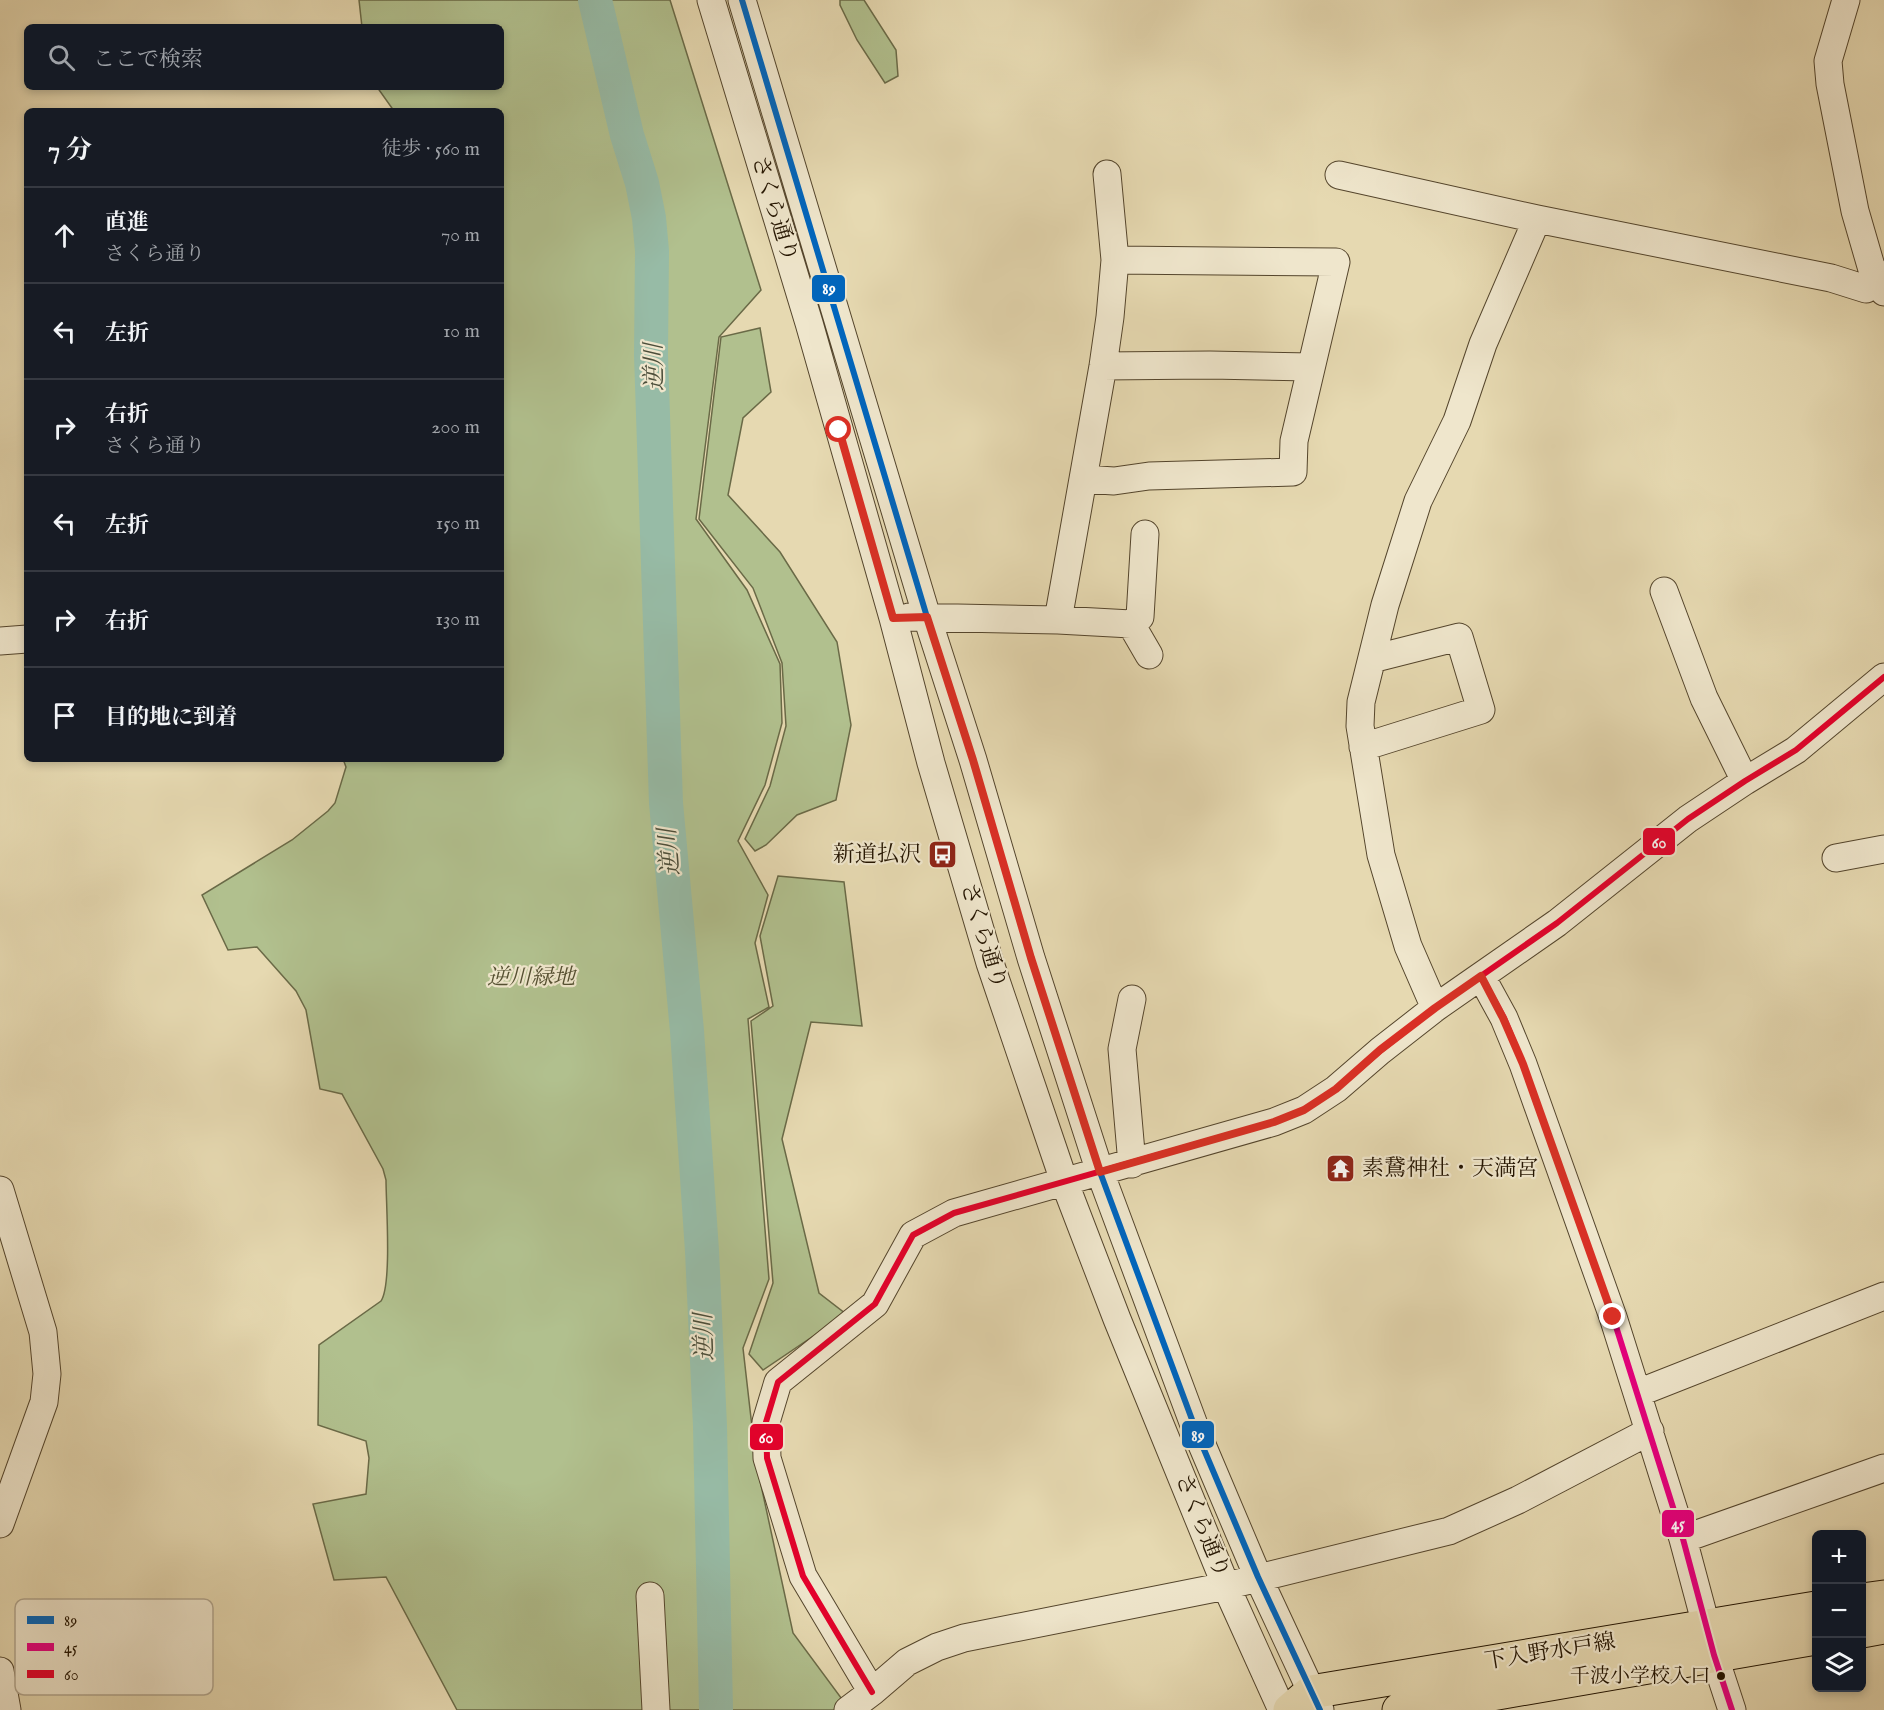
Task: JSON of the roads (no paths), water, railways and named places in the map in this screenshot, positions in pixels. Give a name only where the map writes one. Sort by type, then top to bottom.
[{"type":"main road","points":[[1866,1599],[1884,1596]]},
{"type":"main road","name":"下入野水戸線","points":[[1399,1710],[1711,1641],[1812,1609]]},
{"type":"main road","points":[[1866,1630],[1884,1627]]},
{"type":"main road","name":"下入野水戸線","points":[[1307,1704],[1711,1641],[1812,1638]]},
{"type":"street","name":"さくら通り","points":[[711,0],[812,334],[893,618],[931,763],[990,963],[1064,1181],[1117,1319],[1226,1586],[1282,1710]]},
{"type":"street","name":"さくら通り","points":[[742,0],[1031,958],[1100,1172],[1197,1432],[1258,1577],[1307,1704]]},
{"type":"street","points":[[1339,175],[1537,219],[1831,278],[1866,289],[1881,283],[1855,211],[1830,84],[1828,61],[1846,0]]},
{"type":"street","points":[[1058,620],[1103,366],[1115,260],[1107,174]]},
{"type":"street","points":[[1435,1008],[1408,946],[1381,855],[1360,726],[1360,702],[1385,605],[1418,501],[1457,421],[1483,344],[1537,219]]},
{"type":"street","points":[[1083,479],[1114,481],[1149,476],[1293,472],[1294,441],[1336,262],[1115,260]]},
{"type":"street","points":[[1103,366],[1311,367]]},
{"type":"street","points":[[893,618],[1058,620],[1131,624],[1140,617],[1145,534]]},
{"type":"street","points":[[1664,591],[1704,698],[1745,781]]},
{"type":"street","points":[[1131,624],[1149,655]]},
{"type":"street","points":[[1363,747],[1480,710],[1459,637],[1372,659]]},
{"type":"street","points":[[0,641],[24,639]]},
{"type":"street","points":[[872,1692],[803,1575],[767,1458],[766,1422],[778,1382],[875,1304],[913,1235],[954,1213],[1132,1164],[1274,1122],[1304,1110],[1336,1089],[1380,1050],[1435,1008],[1557,923],[1688,819],[1796,750],[1884,677]]},
{"type":"street","points":[[1836,858],[1884,849]]},
{"type":"street","points":[[1481,976],[1523,1064],[1613,1317],[1683,1539],[1732,1710]]},
{"type":"street","points":[[1132,999],[1122,1048],[1132,1164]]},
{"type":"street","points":[[0,1190],[43,1332],[47,1374],[44,1402],[0,1524]]},
{"type":"street","points":[[1638,1393],[1884,1296]]},
{"type":"street","points":[[848,1710],[907,1662],[937,1647],[964,1638],[1226,1586],[1449,1531],[1518,1500],[1650,1431]]},
{"type":"street","points":[[1683,1539],[1884,1468]]},
{"type":"street","points":[[650,1596],[656,1710]]},
{"type":"street","points":[[0,1671],[7,1710]]},
{"type":"waterway","name":"逆川","points":[[595,0],[627,135],[642,183],[649,218],[652,251],[651,355],[666,803],[687,1031],[702,1251],[710,1426],[716,1710]]},
{"type":"place","name":"新道払沢","points":[[942,855]]},
{"type":"place","name":"素鵞神社・天満宮","points":[[1341,1169]]},
{"type":"place","name":"千波小学校入口","points":[[1721,1676]]},
{"type":"park label","name":"逆川緑地","points":[[531,978]]}]
